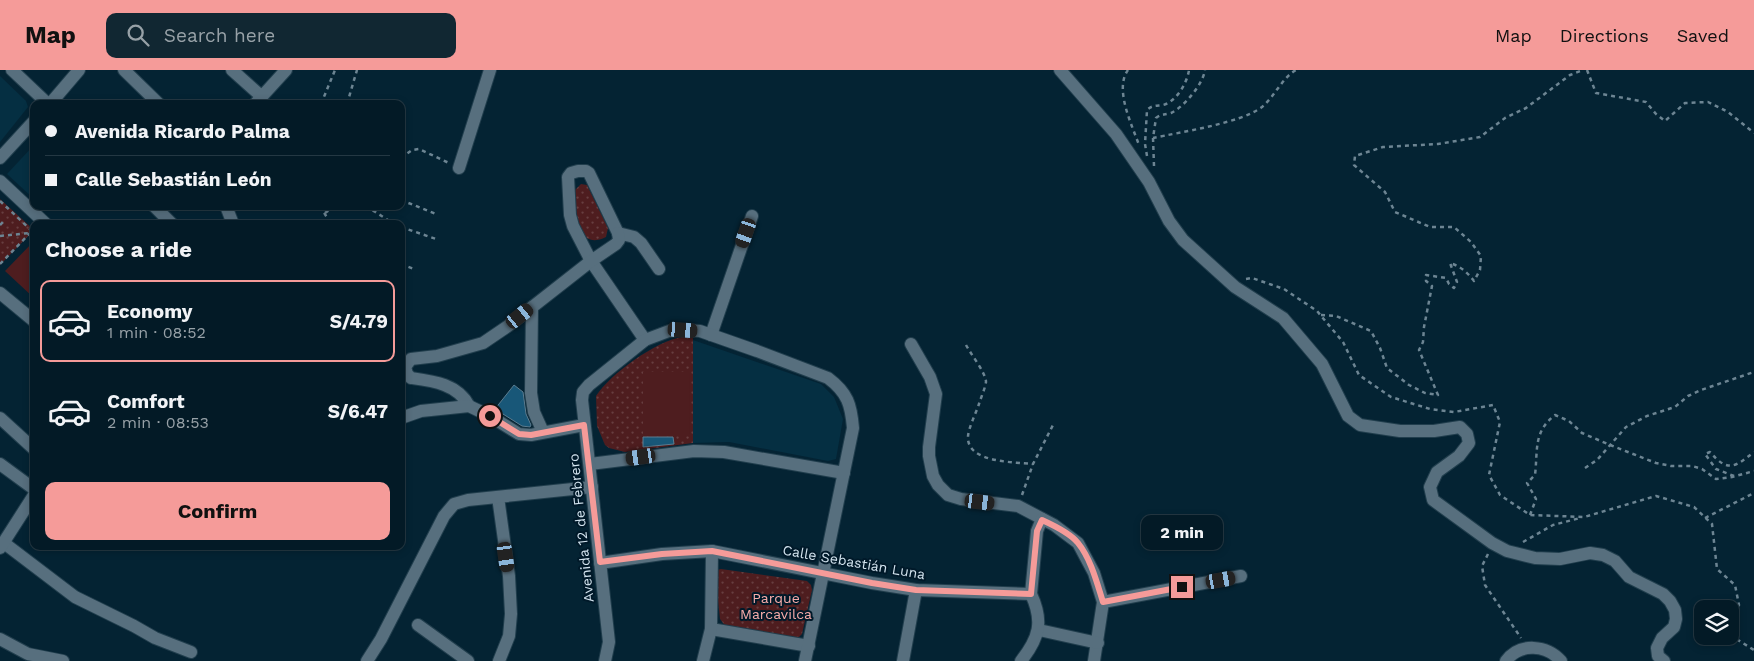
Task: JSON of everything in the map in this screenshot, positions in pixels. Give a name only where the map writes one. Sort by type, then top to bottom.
[{"type":"street","points":[[12,70],[45,100]]},
{"type":"street","points":[[53,100],[79,70]]},
{"type":"street","points":[[124,70],[155,100]]},
{"type":"street","points":[[232,70],[258,100],[286,70]]},
{"type":"street","points":[[459,168],[490,70]]},
{"type":"street","points":[[1060,70],[1116,134],[1149,182],[1169,221],[1183,240],[1230,282],[1283,318],[1322,364],[1348,416],[1360,425],[1400,431],[1434,431],[1460,428],[1467,434],[1469,443],[1459,456],[1438,472],[1430,487],[1433,500],[1492,543],[1507,550],[1534,558],[1560,560],[1590,553],[1603,555],[1614,562],[1629,577],[1663,594],[1675,610],[1676,619],[1674,627],[1662,638],[1657,648],[1658,656],[1664,661]]},
{"type":"street","points":[[0,158],[30,125]]},
{"type":"street","points":[[469,406],[465,398],[452,388],[435,382],[411,378],[407,374],[405,367],[412,359],[437,356],[483,343],[508,326],[591,261],[616,244],[618,233],[589,173],[578,171],[571,173],[568,177],[568,184],[570,215],[573,226],[591,261],[646,340]]},
{"type":"street","points":[[0,181],[30,209]]},
{"type":"street","points":[[31,210],[42,220]]},
{"type":"street","points":[[158,210],[168,220]]},
{"type":"street","points":[[711,335],[752,216]]},
{"type":"street","points":[[618,233],[634,237],[641,243],[659,269]]},
{"type":"street","points":[[0,293],[30,319]]},
{"type":"street","points":[[532,307],[531,393],[534,412],[544,432]]},
{"type":"street","name":"Avenida 12 de Febrero","points":[[605,661],[609,642],[584,425],[583,392],[589,385],[646,340],[669,331],[683,330],[700,331],[828,378],[838,385],[851,407],[853,428],[805,661]]},
{"type":"street","points":[[911,344],[930,378],[936,394],[929,456],[933,476],[938,485],[948,495],[961,499],[1018,506],[1054,525],[1078,543],[1094,573],[1103,602],[1094,661]]},
{"type":"street","points":[[405,417],[421,411],[469,406],[490,416],[519,434],[531,435],[584,425]]},
{"type":"street","points":[[0,418],[30,445]]},
{"type":"street","points":[[590,464],[694,451],[724,452],[844,473]]},
{"type":"street","points":[[0,464],[30,485]]},
{"type":"street","points":[[367,661],[381,639],[444,516],[454,504],[468,500],[592,487]]},
{"type":"street","points":[[498,497],[509,576],[510,614],[509,636],[500,661]]},
{"type":"street","points":[[30,501],[2,545],[75,597],[155,638],[191,652]]},
{"type":"street","points":[[1021,661],[1029,651],[1039,630],[1037,613],[1031,594],[1037,531],[1042,520]]},
{"type":"street","points":[[703,661],[711,629],[712,551]]},
{"type":"street","name":"Calle Sebastián Luna","points":[[600,562],[662,554],[712,551],[916,590],[1031,594]]},
{"type":"street","points":[[1103,602],[1240,576]]},
{"type":"street","points":[[903,661],[916,590]]},
{"type":"street","points":[[418,626],[468,661]]},
{"type":"street","points":[[711,629],[809,646]]},
{"type":"street","points":[[1039,630],[1098,643]]},
{"type":"street","points":[[0,639],[26,657],[63,661]]},
{"type":"street","points":[[1506,661],[1518,651],[1528,648],[1540,648],[1551,652],[1561,661]]},
{"type":"path","points":[[322,100],[335,70]]},
{"type":"path","points":[[348,100],[357,70]]},
{"type":"path","points":[[1128,70],[1124,75],[1123,97],[1140,147]]},
{"type":"path","points":[[1148,159],[1145,144],[1147,110],[1169,102],[1187,82],[1189,70]]},
{"type":"path","points":[[1149,182],[1153,170],[1153,138],[1156,118],[1170,113],[1189,98],[1204,78],[1206,70]]},
{"type":"path","points":[[1153,138],[1237,119],[1261,107],[1290,74],[1296,70]]},
{"type":"path","points":[[1321,315],[1336,316],[1371,331],[1380,348],[1387,368],[1409,385],[1425,393],[1438,395],[1419,350],[1423,342],[1432,286],[1426,281],[1426,275],[1446,278],[1454,288],[1457,282],[1450,263],[1468,272],[1474,281],[1480,270],[1481,256],[1471,242],[1454,227],[1430,227],[1395,212],[1385,192],[1354,165],[1355,156],[1383,147],[1438,144],[1480,138],[1505,118],[1526,108],[1570,75],[1582,70]]},
{"type":"path","points":[[1587,70],[1596,93],[1646,102],[1665,121],[1685,104],[1708,102],[1728,112],[1754,133]]},
{"type":"path","points":[[405,155],[412,150],[419,149],[459,168]]},
{"type":"path","points":[[0,201],[30,229]]},
{"type":"path","points":[[405,202],[436,214]]},
{"type":"path","points":[[322,210],[328,220]]},
{"type":"path","points":[[324,213],[329,210]]},
{"type":"path","points":[[372,210],[388,220]]},
{"type":"path","points":[[0,225],[4,221]]},
{"type":"path","points":[[405,228],[436,239]]},
{"type":"path","points":[[0,236],[30,233]]},
{"type":"path","points":[[0,264],[30,233]]},
{"type":"path","points":[[405,266],[414,269]]},
{"type":"path","points":[[1230,282],[1252,278],[1284,289],[1318,311],[1344,342],[1359,375],[1392,397],[1430,409],[1454,412],[1493,405],[1500,422],[1489,475],[1500,495],[1530,515],[1584,517]]},
{"type":"path","points":[[966,345],[984,374],[986,382],[969,431],[970,446],[976,453],[989,459],[1032,464]]},
{"type":"path","points":[[1585,468],[1597,460],[1626,427],[1647,416],[1675,407],[1688,396],[1754,372]]},
{"type":"path","points":[[1530,515],[1536,499],[1527,483],[1535,475],[1539,433],[1546,421],[1555,414],[1569,421],[1582,433],[1656,463],[1671,466],[1692,466],[1702,469],[1716,479],[1754,471]]},
{"type":"path","points":[[1018,506],[1032,464],[1053,425]]},
{"type":"path","points":[[1736,476],[1716,469],[1705,454],[1710,452],[1720,463],[1729,466],[1739,463],[1754,452]]},
{"type":"path","points":[[1705,518],[1754,493]]},
{"type":"path","points":[[1528,648],[1485,585],[1482,566],[1487,554],[1507,550],[1553,525],[1656,496],[1694,507],[1712,524],[1717,569],[1736,584],[1738,600]]},
{"type":"path","points":[[1739,641],[1754,650]]},
{"type":"shaded area","points":[[0,76],[26,101],[28,107],[0,142]]},
{"type":"shaded area","points":[[30,149],[30,195],[7,174]]},
{"type":"shaded area","points":[[693,340],[821,384],[834,397],[843,419],[836,459],[828,461],[729,442],[693,443]]},
{"type":"green space","points":[[581,184],[587,185],[608,228],[606,237],[596,240],[589,239],[579,227],[573,192]]},
{"type":"green space","points":[[0,199],[30,226],[30,234],[0,265]]},
{"type":"green space","points":[[30,245],[30,294],[5,271]]},
{"type":"green space","points":[[682,337],[693,338],[693,443],[625,452],[609,448],[605,445],[597,426],[596,396],[612,378],[634,360],[660,345]]},
{"type":"green space","points":[[643,372],[689,372],[690,435],[643,435]]},
{"type":"green space","name":"Parque Marcavilca","points":[[717,570],[807,581],[811,585],[812,590],[802,634],[793,639],[726,627],[720,619],[715,574]]},
{"type":"building","points":[[514,385],[523,392],[530,427],[522,426],[495,409]]},
{"type":"building","points":[[643,437],[673,437],[674,444],[643,447]]},
{"type":"route","points":[[490,416],[519,434],[531,435],[584,425],[600,562],[662,554],[712,551],[916,590],[1031,594],[1037,531],[1042,520],[1054,525],[1078,543],[1094,573],[1103,602],[1182,587]]}]
